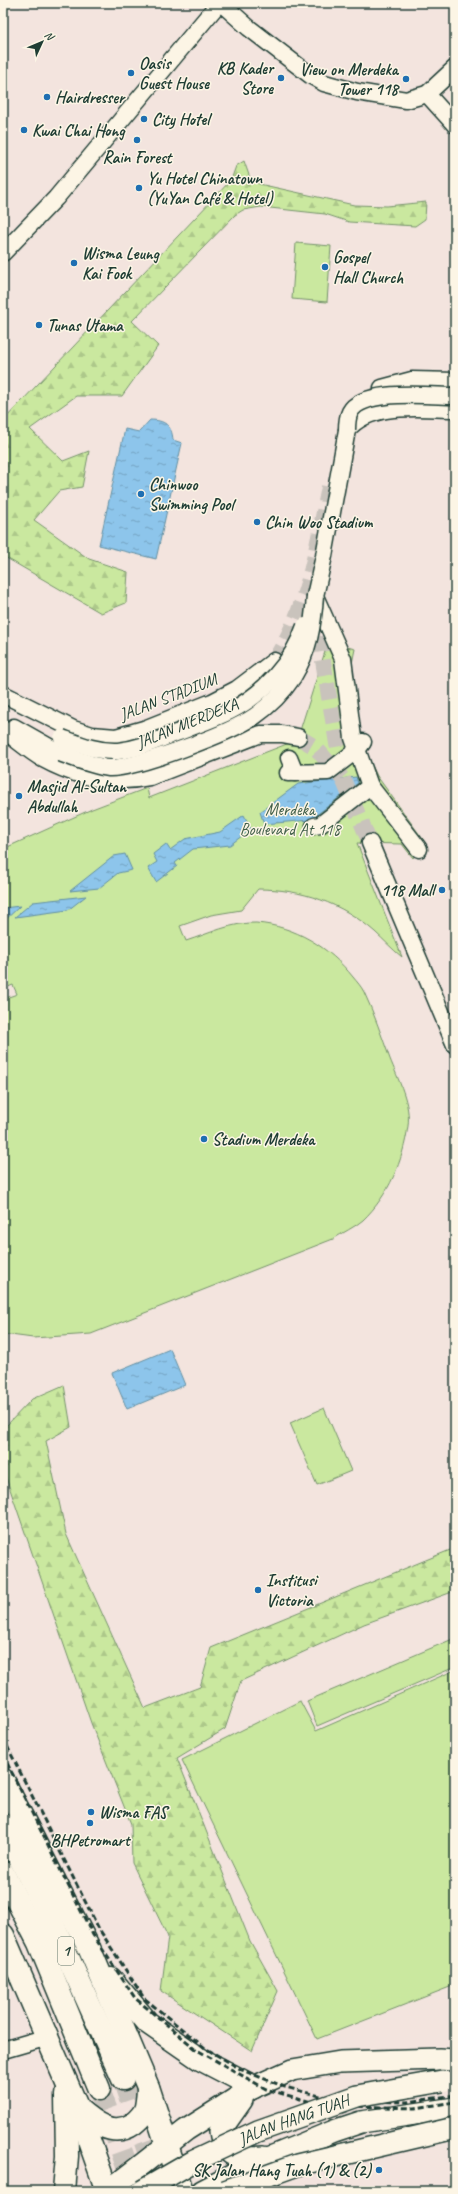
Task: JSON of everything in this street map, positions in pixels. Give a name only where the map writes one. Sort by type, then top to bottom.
[{"type":"highway","points":[[3,1780],[90,1950],[148,2087],[182,2191]]},
{"type":"highway","name":"1","points":[[3,1825],[53,1924],[123,2079]]},
{"type":"highway","name":"1","points":[[3,1873],[39,1943],[99,2089]]},
{"type":"highway","points":[[3,1935],[48,2037],[66,2085],[78,2109],[108,2191]]},
{"type":"highway","points":[[90,1950],[117,1988],[148,2023],[200,2059],[254,2087]]},
{"type":"highway","points":[[64,2191],[68,2156],[66,2085]]},
{"type":"highway","points":[[78,2109],[90,2120],[105,2128],[120,2130],[130,2126],[140,2118],[146,2108],[148,2087]]},
{"type":"highway","points":[[257,2191],[281,2166],[310,2141]]},
{"type":"main road","points":[[108,2191],[167,2143],[254,2087],[292,2070],[340,2062],[439,2059],[455,2060]]},
{"type":"main road","name":"JALAN HANG TUAH","points":[[142,2191],[194,2161],[258,2131],[357,2096],[448,2080]]},
{"type":"main road","points":[[254,2087],[237,2105],[220,2131],[222,2144],[233,2156],[244,2159],[274,2156]]},
{"type":"main road","name":"JALAN HANG TUAH","points":[[202,2191],[274,2156],[361,2122],[455,2108]]},
{"type":"main road","points":[[225,2191],[297,2165],[455,2128]]},
{"type":"street","points":[[3,253],[56,198],[220,3],[241,22],[317,80],[358,92],[394,100],[415,99],[427,94],[455,68]]},
{"type":"street","points":[[427,94],[433,103],[455,125]]},
{"type":"street","points":[[382,388],[412,380],[455,381]]},
{"type":"street","name":"JALAN MERDEKA","points":[[3,697],[61,745],[86,763],[110,768],[146,762],[238,726],[255,716],[275,698],[292,677],[306,651],[312,629],[315,596],[324,556],[347,430],[347,420],[350,412],[356,405],[374,397],[455,396]]},
{"type":"street","points":[[347,430],[359,419],[377,411],[455,409]]},
{"type":"street","points":[[315,596],[343,659],[353,738],[360,746],[370,786],[419,849]]},
{"type":"street","name":"JALAN STADIUM","points":[[3,694],[73,729],[92,735],[116,737],[144,729],[212,702],[237,689],[274,662]]},
{"type":"street","name":"JALAN MERDEKA","points":[[3,721],[61,745]]},
{"type":"street","points":[[3,730],[42,759],[68,770],[95,779],[133,781],[150,777],[261,734],[282,734],[298,737]]},
{"type":"street","points":[[291,768],[328,772],[360,746]]},
{"type":"street","points":[[314,826],[320,825],[341,814],[370,786]]},
{"type":"street","points":[[370,843],[455,1045]]},
{"type":"street","points":[[3,2050],[48,2037]]},
{"type":"green space","points":[[244,161],[250,178],[259,184],[354,205],[387,206],[426,202],[425,219],[415,226],[349,222],[325,214],[261,207],[243,210],[235,215],[132,321],[158,346],[122,396],[76,396],[30,429],[63,461],[89,451],[82,487],[59,491],[34,520],[89,559],[128,572],[126,603],[101,613],[3,556],[3,421],[231,180],[236,166]]},
{"type":"green space","points":[[296,243],[331,246],[327,302],[292,299]]},
{"type":"green space","name":"Stadium Merdeka","points":[[328,642],[355,649],[350,673],[362,744],[377,776],[425,842],[413,858],[402,844],[357,843],[402,957],[375,932],[349,913],[320,900],[290,892],[258,889],[241,910],[211,915],[180,926],[186,941],[238,924],[256,923],[284,928],[298,933],[310,940],[333,956],[344,966],[363,990],[378,1025],[406,1100],[408,1109],[408,1126],[406,1139],[403,1152],[393,1177],[380,1200],[363,1220],[333,1239],[91,1334],[33,1338],[3,1334],[3,999],[17,994],[13,985],[3,989],[3,849],[92,809],[147,788],[149,798],[297,740]]},
{"type":"green space","points":[[64,1385],[71,1427],[46,1441],[66,1534],[145,1708],[200,1687],[211,1648],[455,1548],[455,1591],[364,1624],[241,1681],[225,1729],[177,1758],[250,1941],[278,1991],[252,2051],[161,1991],[168,1937],[132,1863],[131,1824],[91,1723],[3,1469],[6,1426],[32,1399]]},
{"type":"green space","points":[[324,1408],[351,1471],[317,1485],[290,1423]]},
{"type":"green space","points":[[455,1638],[455,1667],[317,1726],[307,1701]]},
{"type":"green space","points":[[455,1670],[455,1985],[317,2039],[182,1760],[300,1701],[316,1731]]},
{"type":"water","name":"Chinwoo Swimming Pool","points":[[150,420],[163,422],[166,424],[171,431],[173,440],[182,443],[156,559],[99,545],[125,429],[139,432]]},
{"type":"water","points":[[356,777],[358,783],[310,820],[264,824],[260,812],[298,784]]},
{"type":"water","points":[[244,815],[251,829],[230,845],[193,849],[175,863],[177,866],[156,882],[148,868],[157,862],[153,854],[166,844],[170,850],[185,839],[220,832]]},
{"type":"water","points":[[125,854],[132,870],[118,873],[99,888],[70,891],[114,856]]},
{"type":"water","points":[[86,896],[68,910],[15,917],[33,902]]},
{"type":"water","points":[[20,906],[3,922],[3,908]]},
{"type":"water","points":[[170,1349],[185,1385],[127,1409],[112,1373]]},
{"type":"tunnel","points":[[274,661],[296,619],[304,597],[316,552],[330,482]]},
{"type":"tunnel","points":[[313,613],[318,631],[343,779],[370,843]]},
{"type":"tunnel","points":[[298,737],[315,747],[342,778]]},
{"type":"tunnel","points":[[123,2079],[162,2191]]},
{"type":"tunnel","points":[[99,2089],[136,2191]]},
{"type":"railway","points":[[3,1738],[99,1929],[144,1998],[205,2048],[242,2070],[285,2087],[320,2096],[359,2101],[408,2102],[455,2095]]},
{"type":"railway","points":[[3,1755],[93,1935],[135,1998],[197,2050],[266,2089],[311,2102],[347,2106],[415,2108],[455,2102]]},
{"type":"place","name":"Oasis Guest House","points":[[131,73]]},
{"type":"place","name":"KB Kader Store","points":[[281,78]]},
{"type":"place","name":"View on Merdeka Tower 118","points":[[406,79]]},
{"type":"place","name":"Hairdresser","points":[[47,97]]},
{"type":"place","name":"City Hotel","points":[[144,119]]},
{"type":"place","name":"Kwai Chai Hong","points":[[24,130]]},
{"type":"place","name":"Rain Forest","points":[[137,140]]},
{"type":"place","name":"Yu Hotel Chinatown (YuYan Café & Hotel)","points":[[139,188]]},
{"type":"place","name":"Wisma Leung Kai Fook","points":[[74,263]]},
{"type":"place","name":"Gospel Hall Church","points":[[325,267]]},
{"type":"place","name":"Tunas Utama","points":[[39,325]]},
{"type":"place","name":"Chinwoo Swimming Pool","points":[[141,494]]},
{"type":"place","name":"Chin Woo Stadium","points":[[257,522]]},
{"type":"place","name":"Masjid Al-Sultan Abdullah","points":[[19,796]]},
{"type":"place","name":"118 Mall","points":[[442,890]]},
{"type":"place","name":"Stadium Merdeka","points":[[204,1139]]},
{"type":"place","name":"Institusi Victoria","points":[[258,1590]]},
{"type":"place","name":"Wisma FAS","points":[[91,1812]]},
{"type":"place","name":"BHPetromart","points":[[90,1823]]},
{"type":"place","name":"SK Jalan Hang Tuah (1) & (2)","points":[[379,2170]]},
{"type":"park label","name":"Merdeka Boulevard At 118","points":[[290,819]]}]
